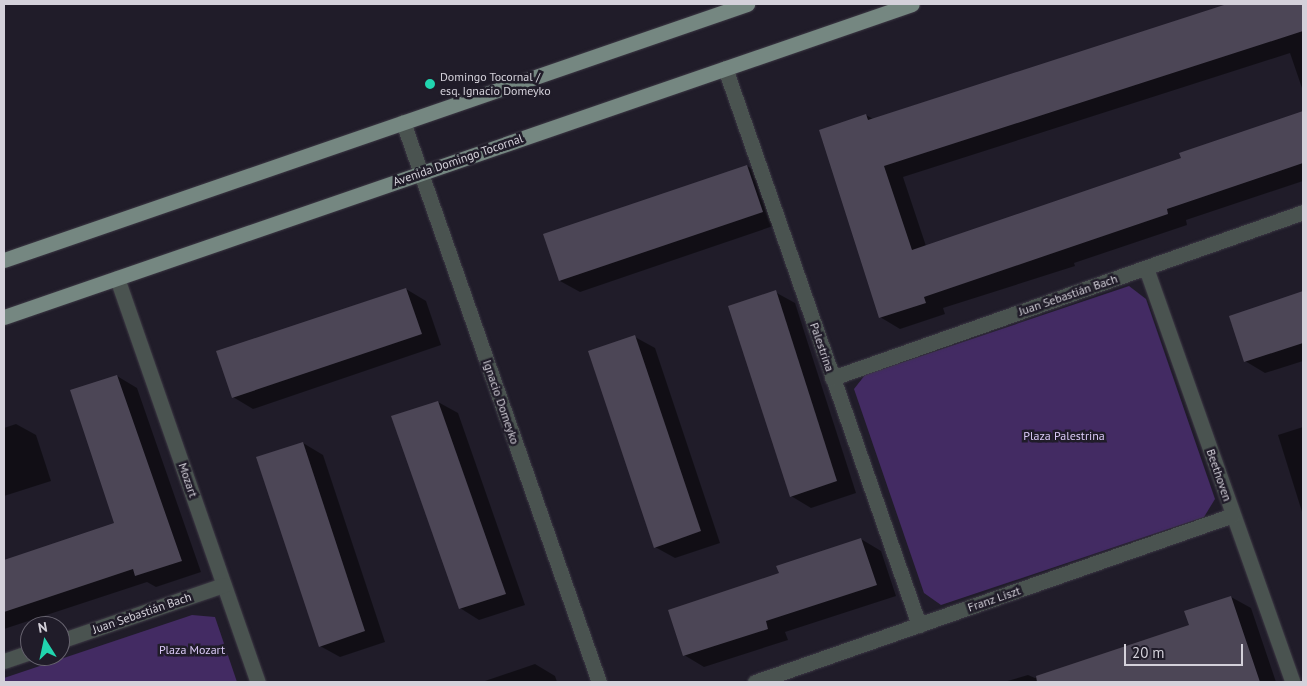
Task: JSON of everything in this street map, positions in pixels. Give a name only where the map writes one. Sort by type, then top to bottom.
[{"type":"main road","points":[[4,260],[747,4]]},
{"type":"main road","name":"Avenida Domingo Tocornal","points":[[4,317],[912,4]]},
{"type":"street","name":"Palestrina","points":[[725,68],[919,625]]},
{"type":"street","name":"Ignacio Domeyko","points":[[403,122],[600,682]]},
{"type":"street","name":"Juan Sebastián Bach","points":[[832,378],[1303,212]]},
{"type":"street","name":"Beethoven","points":[[1146,268],[1292,682]]},
{"type":"street","name":"Mozart","points":[[117,278],[258,682]]},
{"type":"street","name":"Franz Liszt","points":[[755,682],[1233,515]]},
{"type":"street","name":"Juan Sebastián Bach","points":[[70,638],[224,585]]},
{"type":"street","points":[[4,661],[20,655]]},
{"type":"green space","name":"Plaza Palestrina","points":[[1129,286],[1146,299],[1215,499],[1204,517],[941,605],[924,593],[854,389],[865,375]]},
{"type":"green space","name":"Plaza Mozart","points":[[192,615],[215,617],[237,682],[4,682],[4,678],[40,666],[70,666],[70,656]]},
{"type":"building","points":[[1227,4],[1303,4],[1303,31],[884,166],[912,250],[1181,158],[1179,153],[1303,111],[1303,163],[1167,209],[1168,214],[924,297],[926,303],[879,318],[819,130],[866,114],[868,120]]},
{"type":"building","points":[[747,165],[763,212],[559,281],[543,234]]},
{"type":"building","points":[[406,288],[422,334],[232,398],[216,351]]},
{"type":"building","points":[[776,290],[837,481],[790,497],[728,306]]},
{"type":"building","points":[[1303,291],[1303,343],[1244,362],[1229,316]]},
{"type":"building","points":[[635,335],[701,531],[654,548],[588,351]]},
{"type":"building","points":[[117,375],[182,561],[135,576],[133,569],[4,612],[4,560],[114,523],[70,390]]},
{"type":"building","points":[[438,401],[506,594],[459,609],[391,416]]},
{"type":"building","points":[[303,442],[365,631],[319,647],[256,457]]},
{"type":"building","points":[[861,538],[877,585],[766,621],[768,629],[683,656],[668,610],[779,573],[776,566]]},
{"type":"building","points":[[1231,596],[1260,682],[1037,682],[1036,676],[1189,625],[1184,611]]},
{"type":"place","name":"Domingo Tocornal / esq. Ignacio Domeyko","points":[[430,84]]}]
